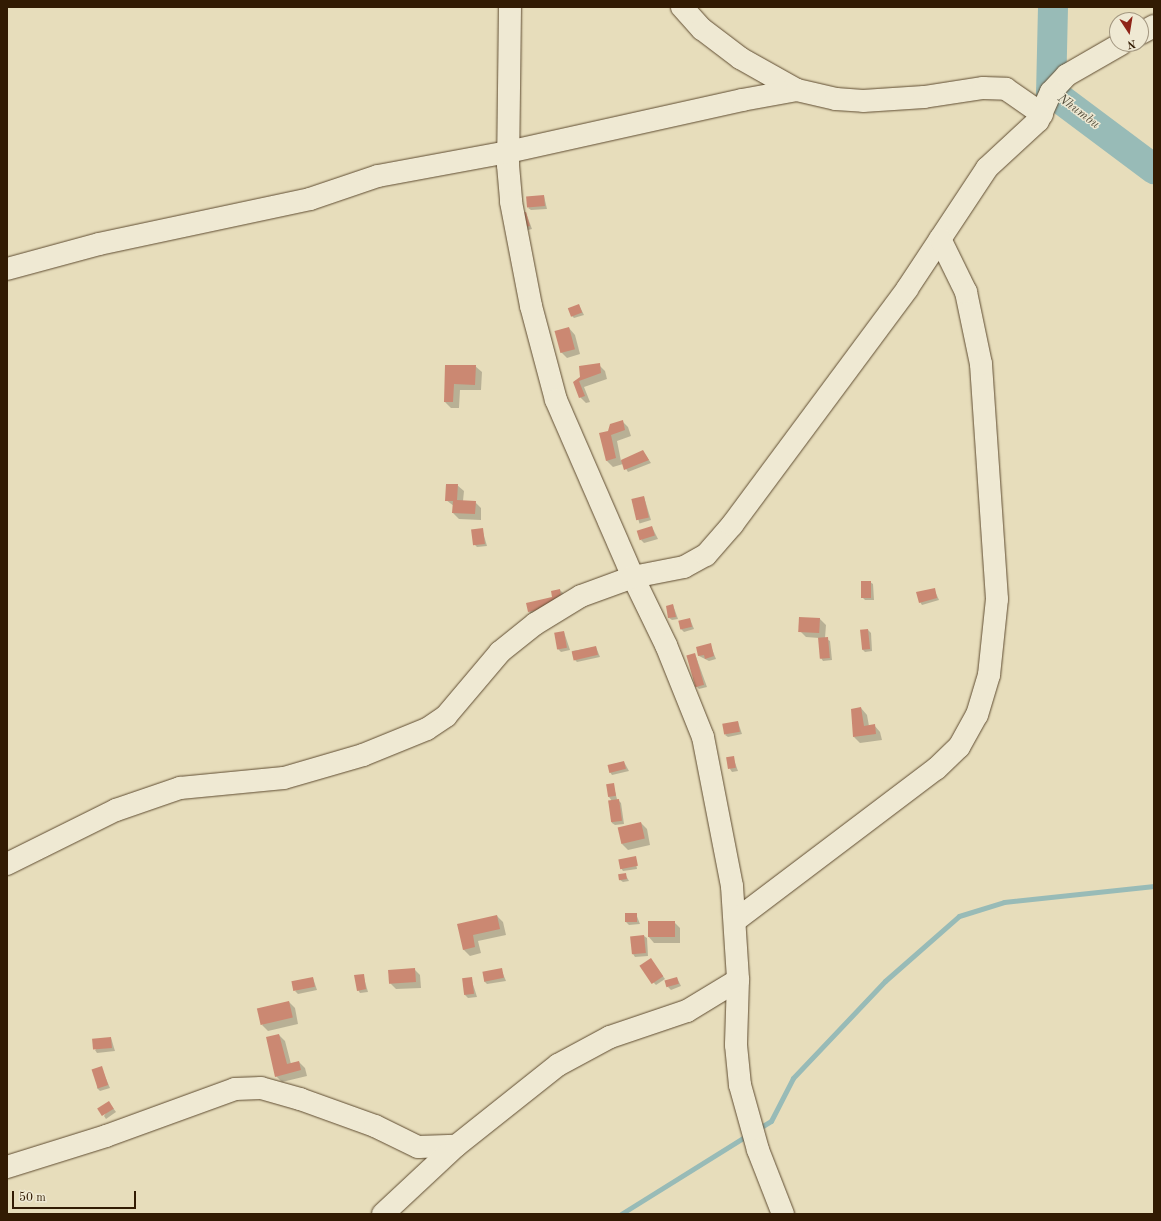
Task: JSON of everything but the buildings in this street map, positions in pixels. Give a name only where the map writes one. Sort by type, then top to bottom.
[{"type":"street","points":[[510,7],[508,152],[510,202],[526,284],[556,400],[633,577],[666,645],[703,737],[732,886],[736,920],[738,980],[736,1045],[742,1098],[783,1214]]},
{"type":"street","points":[[682,7],[702,28],[740,58],[797,90],[836,99],[863,101],[924,97],[983,88],[1006,89],[1042,114]]},
{"type":"street","points":[[7,864],[116,810],[180,788],[284,778],[363,755],[427,730],[446,716],[500,652],[518,635],[581,596],[633,577],[684,567],[706,555],[732,525],[862,350],[940,239],[987,168],[1028,131],[1042,114],[1051,92],[1067,75],[1109,51]]},
{"type":"street","points":[[7,269],[99,244],[310,199],[378,176],[508,152],[742,100],[797,90]]},
{"type":"street","points":[[736,920],[936,769],[959,747],[977,715],[990,675],[997,600],[981,364],[966,292],[940,239]]},
{"type":"street","points":[[383,1214],[456,1146],[558,1065],[610,1037],[687,1012],[738,980]]},
{"type":"street","points":[[7,1166],[106,1136],[235,1088],[261,1088],[300,1099],[369,1124],[418,1147],[456,1146]]},
{"type":"waterway","name":"Nhumbu","points":[[1053,7],[1051,92],[1154,169]]},
{"type":"waterway","points":[[758,1129],[771,1121],[793,1078],[885,981],[959,916],[1004,902],[1154,886]]},
{"type":"waterway","points":[[621,1214],[748,1135]]}]
